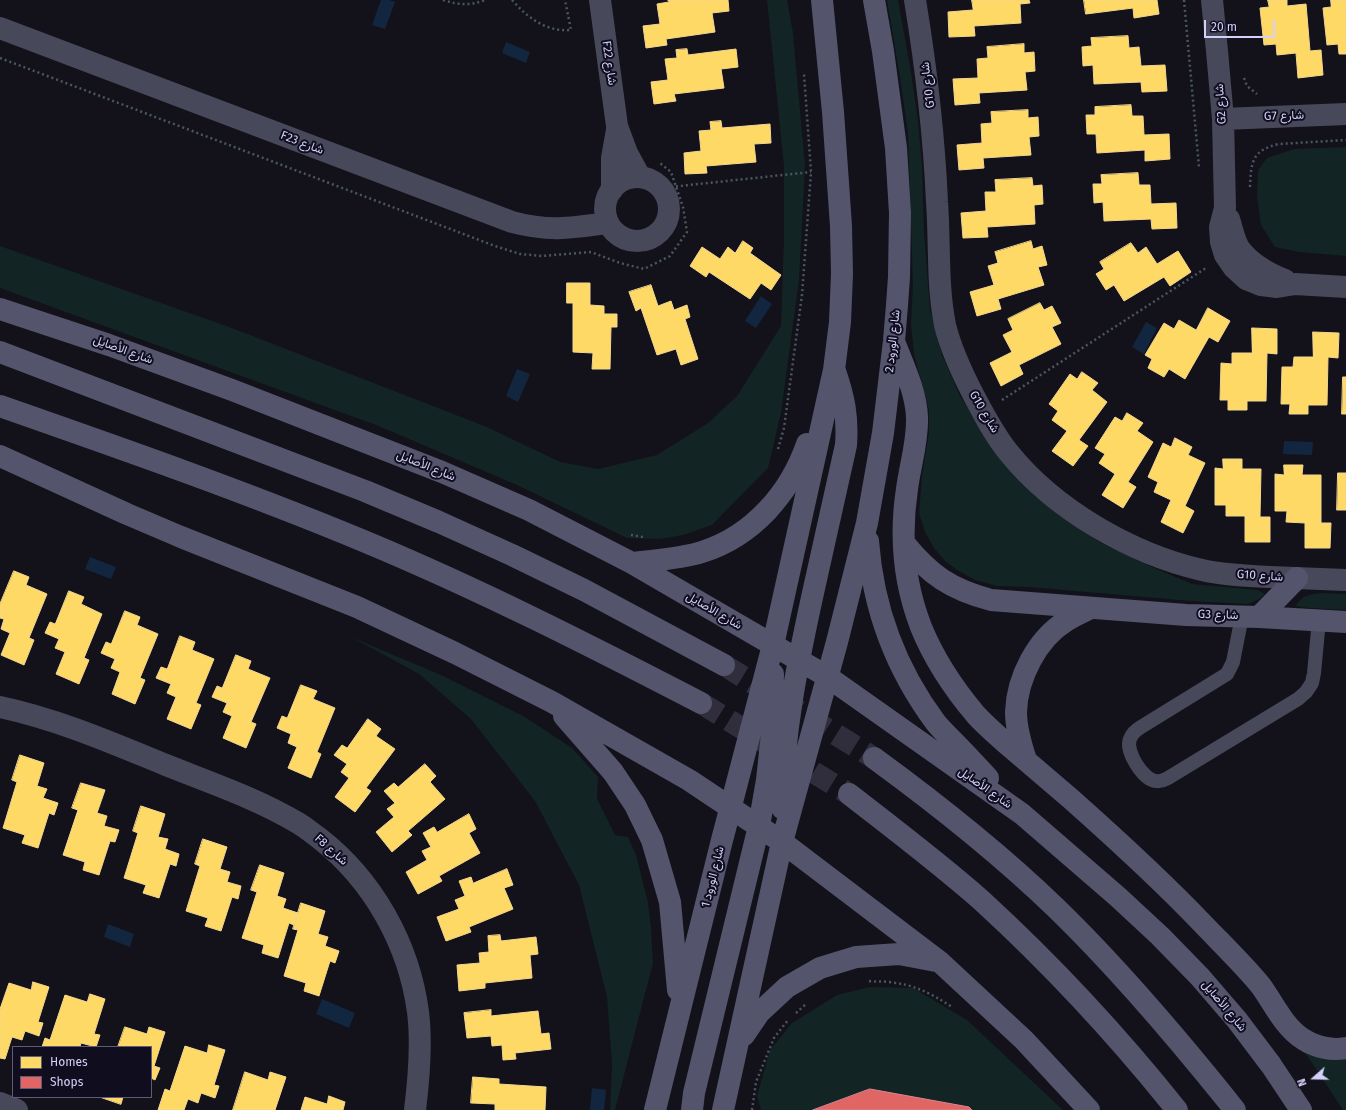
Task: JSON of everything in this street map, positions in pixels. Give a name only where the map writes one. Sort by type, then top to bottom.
[{"type":"main road","points":[[692,1110],[694,1093],[759,826],[767,780],[772,734],[774,689],[773,644],[834,370],[840,322],[841,226],[833,112],[822,0]]},
{"type":"main road","name":"شارع الورود 2","points":[[828,676],[867,523],[883,433],[894,342],[899,277],[900,212],[896,148],[883,51],[874,0]]},
{"type":"main road","name":"شارع الأصايل","points":[[0,309],[109,345],[232,390],[442,472],[529,510],[632,563],[828,676],[1022,814],[1118,897],[1200,976],[1263,1054],[1301,1110]]},
{"type":"main road","points":[[894,342],[915,399],[917,415],[916,438],[907,487],[904,515],[906,572],[912,600],[922,627],[937,659],[955,688],[978,716],[1110,834],[1185,905],[1260,985],[1289,1026],[1303,1040],[1321,1048],[1346,1048]]},
{"type":"main road","points":[[0,352],[365,492],[439,522],[584,590],[724,665]]},
{"type":"main road","points":[[632,563],[672,559],[703,551],[735,536],[768,510],[793,476],[805,450],[834,370]]},
{"type":"main road","points":[[782,842],[782,794],[785,747],[798,659],[846,445],[846,409],[834,370]]},
{"type":"main road","points":[[0,406],[251,496],[367,542],[481,593],[594,647],[701,702]]},
{"type":"main road","points":[[0,456],[181,537],[357,607],[455,653],[552,702],[689,780],[782,842],[940,962],[1024,1040],[1089,1110]]},
{"type":"main road","points":[[867,523],[870,562],[876,601],[889,639],[910,683],[937,724],[1022,814]]},
{"type":"main road","name":"G3 شارع","points":[[904,543],[917,560],[933,574],[951,586],[970,594],[991,600],[1186,615],[1250,616],[1346,622]]},
{"type":"main road","points":[[1250,616],[1298,578]]},
{"type":"main road","points":[[1026,760],[1019,737],[1016,712],[1020,687],[1028,664],[1044,640],[1065,621],[1091,608]]},
{"type":"main road","name":"شارع الورود 1","points":[[655,1110],[680,1006],[773,644]]},
{"type":"main road","points":[[723,1110],[782,842],[828,676]]},
{"type":"main road","points":[[552,702],[613,772],[635,805],[652,840],[670,902],[680,1006]]},
{"type":"main road","points":[[874,758],[968,829],[1056,908],[1098,950],[1148,1005],[1235,1110]]},
{"type":"main road","points":[[849,794],[916,846],[981,900],[1042,958],[1100,1019],[1177,1110]]},
{"type":"main road","points":[[738,1044],[759,1013],[787,987],[820,968],[856,957],[899,954],[940,962]]},
{"type":"street","name":"F22 شارع","points":[[600,0],[617,126],[627,153],[640,177]]},
{"type":"street","name":"G10 شارع","points":[[915,0],[924,54],[933,129],[938,205],[939,281],[945,326],[960,369],[982,412],[1009,453],[1044,490],[1083,520],[1127,543],[1168,560],[1204,570],[1243,576],[1346,580]]},
{"type":"street","name":"G2 شارع","points":[[1212,0],[1223,119],[1225,208],[1220,227],[1221,242],[1225,255],[1234,268],[1246,279],[1261,285],[1277,287],[1295,284],[1346,287]]},
{"type":"street","name":"F23 شارع","points":[[0,28],[512,222],[533,227],[555,229],[608,223]]},
{"type":"street","name":"G7 شارع","points":[[1223,119],[1346,114]]},
{"type":"street","name":"F22 شارع","points":[[608,223],[606,206],[612,190],[612,158],[617,126]]},
{"type":"street","points":[[608,223],[617,234],[628,240],[638,242],[655,236],[662,230],[667,222],[669,214],[669,204],[666,196],[661,188],[655,183],[640,177],[632,177],[617,184],[612,190]]},
{"type":"street","name":"G2 شارع","points":[[1225,208],[1239,247],[1250,260],[1263,271],[1295,284]]},
{"type":"street","points":[[0,692],[73,728]]},
{"type":"street","points":[[0,706],[23,711],[73,728]]},
{"type":"street","name":"F8 شارع","points":[[73,728],[259,802],[299,823],[336,851],[367,886],[391,925],[408,968],[418,1013],[420,1042],[418,1087],[415,1110]]},
{"type":"street","points":[[0,1104],[17,1110]]},
{"type":"lane","points":[[1250,616],[1227,674],[1141,727],[1134,732],[1130,738],[1129,750],[1143,773],[1148,778],[1155,781],[1162,781],[1168,778],[1298,699],[1306,692],[1312,683],[1314,673],[1319,620]]},
{"type":"path","points":[[443,0],[456,4],[467,5],[485,0]]},
{"type":"path","points":[[512,0],[520,9],[544,27],[560,31],[571,30],[565,0]]},
{"type":"path","points":[[776,456],[784,428],[802,295],[811,172],[804,74]]},
{"type":"path","points":[[1250,194],[1251,166],[1255,158],[1270,146],[1279,144],[1346,140]]},
{"type":"path","points":[[661,188],[811,172]]},
{"type":"path","points":[[982,412],[1225,255]]},
{"type":"path","points":[[867,980],[911,986],[931,993],[953,1008]]},
{"type":"path","points":[[796,1013],[808,1003]]},
{"type":"path","points":[[752,1110],[756,1082],[774,1038],[789,1018]]},
{"type":"shaded area","points":[[767,0],[787,0],[793,33],[805,166],[799,280],[781,413],[768,468],[712,525],[683,535],[660,539],[627,538],[517,485],[376,425],[0,288],[0,246],[232,328],[487,427],[560,462],[598,469],[657,455],[708,423],[737,396],[781,326],[784,238],[784,166]]},
{"type":"shaded area","points":[[887,0],[898,0],[918,121],[930,310],[942,355],[959,394],[982,432],[1009,469],[1035,496],[1101,543],[1192,584],[1258,590],[1265,594],[1259,599],[1248,604],[1191,601],[1029,587],[997,586],[975,580],[957,570],[945,561],[934,548],[925,532],[919,513],[922,476],[929,432],[929,410],[914,354],[911,324],[913,286],[908,133]]},
{"type":"shaded area","points":[[1346,147],[1346,256],[1299,252],[1275,247],[1261,225],[1257,197],[1258,170],[1267,158],[1294,149]]},
{"type":"shaded area","points":[[1322,593],[1346,594],[1346,610],[1296,606],[1304,597]]},
{"type":"shaded area","points":[[351,637],[441,675],[525,717],[572,748],[598,777],[597,799],[615,835],[628,837],[636,855],[648,902],[653,963],[615,1110],[610,1110],[612,1064],[607,997],[579,885],[535,801],[471,719],[419,674]]},
{"type":"shaded area","points":[[870,987],[913,988],[967,1020],[1063,1110],[972,1110],[969,1107],[870,1089],[813,1110],[761,1110],[757,1096],[770,1050],[792,1023],[837,995]]},
{"type":"shaded area","points":[[1304,1051],[1328,1059],[1346,1059],[1346,1110],[1343,1110]]},
{"type":"water","points":[[381,0],[395,2],[385,29],[372,25]]},
{"type":"water","points":[[506,42],[530,52],[526,63],[502,53]]},
{"type":"water","points":[[761,296],[772,304],[756,328],[745,321]]},
{"type":"water","points":[[1146,322],[1157,328],[1144,354],[1132,347]]},
{"type":"water","points":[[517,369],[530,374],[518,402],[506,396]]},
{"type":"water","points":[[1284,441],[1313,442],[1312,455],[1283,454]]},
{"type":"water","points":[[90,557],[116,567],[111,579],[85,569]]},
{"type":"water","points":[[108,924],[134,934],[130,947],[104,937]]},
{"type":"water","points":[[322,999],[355,1013],[349,1028],[316,1014]]},
{"type":"water","points":[[592,1088],[606,1090],[604,1110],[590,1110]]},
{"type":"building: Homes","points":[[668,0],[728,0],[729,11],[712,13],[715,32],[666,39],[667,45],[646,48],[643,26],[660,24],[657,4],[669,2]]},
{"type":"building: Homes","points":[[972,0],[1029,0],[1030,3],[1020,4],[1021,23],[974,26],[975,36],[949,37],[948,12],[973,10]]},
{"type":"building: Homes","points":[[1084,0],[1157,0],[1159,14],[1134,18],[1133,8],[1086,14]]},
{"type":"building: Homes","points":[[1268,0],[1287,0],[1287,6],[1306,4],[1310,51],[1321,50],[1323,75],[1298,78],[1296,53],[1277,55],[1276,44],[1264,45],[1260,8],[1269,7]]},
{"type":"building: Homes","points":[[1331,0],[1346,0],[1346,54],[1339,54],[1338,44],[1327,45],[1323,8],[1331,7]]},
{"type":"building: Homes","points":[[1128,36],[1129,48],[1139,47],[1141,66],[1165,65],[1167,91],[1142,92],[1141,82],[1094,84],[1093,65],[1083,66],[1082,47],[1092,46],[1091,38]]},
{"type":"building: Homes","points":[[1024,44],[1024,53],[1034,52],[1035,71],[1025,72],[1027,90],[979,93],[980,103],[955,105],[953,79],[978,78],[977,59],[988,58],[987,47]]},
{"type":"building: Homes","points":[[687,49],[688,55],[736,49],[738,67],[721,69],[724,88],[674,94],[676,101],[654,104],[651,82],[668,80],[665,59],[677,58],[676,50]]},
{"type":"building: Homes","points":[[1131,105],[1132,116],[1143,116],[1144,135],[1169,134],[1170,159],[1145,161],[1145,150],[1097,153],[1096,134],[1087,134],[1086,115],[1095,115],[1095,107]]},
{"type":"building: Homes","points":[[1028,110],[1028,118],[1038,117],[1039,136],[1029,137],[1031,155],[983,158],[984,168],[959,170],[957,145],[982,143],[981,124],[992,123],[991,112]]},
{"type":"building: Homes","points":[[721,121],[722,128],[770,124],[771,143],[754,144],[756,162],[706,166],[707,173],[685,174],[684,153],[701,151],[699,131],[711,130],[710,122]]},
{"type":"building: Homes","points":[[1138,173],[1139,185],[1150,185],[1151,204],[1176,203],[1177,228],[1152,229],[1151,219],[1104,221],[1103,202],[1094,203],[1093,184],[1102,184],[1101,175]]},
{"type":"building: Homes","points":[[1032,178],[1033,186],[1042,185],[1043,204],[1034,205],[1035,224],[987,227],[988,237],[963,238],[961,213],[986,211],[985,192],[996,192],[995,180]]},
{"type":"building: Homes","points":[[743,241],[753,248],[750,253],[781,275],[771,290],[761,283],[750,299],[709,272],[706,277],[690,266],[702,247],[720,259],[728,247],[735,253]]},
{"type":"building: Homes","points":[[1031,241],[1033,249],[1042,246],[1047,265],[1038,267],[1044,285],[998,299],[1001,309],[977,316],[970,292],[994,285],[988,266],[998,263],[995,252]]},
{"type":"building: Homes","points":[[1131,243],[1138,253],[1146,247],[1157,264],[1178,251],[1191,272],[1170,286],[1164,277],[1124,301],[1114,285],[1106,290],[1096,274],[1104,269],[1100,262]]},
{"type":"building: Homes","points":[[567,283],[590,283],[590,305],[604,306],[604,314],[617,314],[617,327],[611,327],[610,369],[592,369],[593,353],[573,352],[573,303],[567,303]]},
{"type":"building: Homes","points":[[651,285],[658,306],[671,301],[674,310],[687,305],[690,317],[685,319],[698,359],[681,365],[676,349],[657,355],[641,308],[636,311],[629,292]]},
{"type":"building: Homes","points":[[1040,303],[1044,310],[1052,306],[1061,323],[1052,327],[1061,344],[1019,365],[1023,374],[1001,386],[990,363],[1012,352],[1003,335],[1013,330],[1008,319]]},
{"type":"building: Homes","points":[[1208,308],[1230,321],[1218,342],[1209,337],[1185,379],[1169,369],[1164,377],[1148,368],[1152,359],[1145,355],[1164,323],[1174,329],[1179,320],[1196,330]]},
{"type":"building: Homes","points":[[1252,328],[1277,329],[1277,354],[1267,353],[1266,401],[1247,401],[1247,410],[1228,410],[1228,400],[1220,400],[1221,363],[1232,364],[1232,353],[1252,353]]},
{"type":"building: Homes","points":[[1313,332],[1339,333],[1338,358],[1328,357],[1327,405],[1308,405],[1308,414],[1289,414],[1290,404],[1281,404],[1282,367],[1293,367],[1294,357],[1313,357]]},
{"type":"building: Homes","points":[[1082,372],[1098,383],[1092,390],[1107,402],[1079,440],[1088,446],[1073,466],[1052,451],[1067,431],[1052,420],[1058,411],[1049,404],[1070,374],[1077,379]]},
{"type":"building: Homes","points":[[1343,377],[1346,377],[1346,414],[1342,414]]},
{"type":"building: Homes","points":[[1127,413],[1143,423],[1137,431],[1153,442],[1128,482],[1136,487],[1123,508],[1102,495],[1115,474],[1099,463],[1105,454],[1095,448],[1115,417],[1122,421]]},
{"type":"building: Homes","points":[[1175,438],[1192,447],[1188,455],[1205,463],[1185,506],[1194,511],[1183,533],[1161,522],[1171,500],[1154,492],[1158,482],[1148,477],[1163,443],[1171,447]]},
{"type":"building: Homes","points":[[1223,459],[1242,459],[1242,469],[1261,469],[1260,517],[1270,517],[1270,542],[1245,542],[1245,516],[1226,516],[1226,505],[1215,505],[1215,468],[1223,469]]},
{"type":"building: Homes","points":[[1284,465],[1303,465],[1302,475],[1321,475],[1321,523],[1331,523],[1330,548],[1305,548],[1305,523],[1286,522],[1287,511],[1275,511],[1275,474],[1284,475]]},
{"type":"building: Homes","points":[[1338,473],[1346,473],[1346,510],[1337,510]]},
{"type":"building: Homes","points":[[14,571],[29,577],[26,585],[47,594],[29,638],[34,640],[24,665],[1,655],[10,633],[1,629],[4,619],[0,618],[0,604]]},
{"type":"building: Homes","points":[[69,591],[84,597],[81,604],[102,614],[84,658],[89,660],[79,684],[56,674],[65,652],[55,648],[59,639],[45,633],[50,622],[55,624]]},
{"type":"building: Homes","points":[[125,611],[140,617],[137,625],[158,634],[140,678],[145,680],[135,704],[112,694],[120,672],[111,668],[115,659],[101,653],[106,642],[111,644]]},
{"type":"building: Homes","points":[[180,636],[195,642],[192,650],[214,659],[196,703],[201,705],[191,729],[167,719],[176,697],[167,693],[171,684],[156,678],[161,667],[167,669]]},
{"type":"building: Homes","points":[[236,655],[251,661],[248,669],[270,678],[251,722],[256,724],[246,748],[223,738],[232,716],[223,712],[227,703],[212,697],[217,686],[222,688]]},
{"type":"building: Homes","points":[[301,685],[317,691],[313,699],[335,708],[317,752],[321,754],[311,778],[288,768],[297,747],[288,743],[291,734],[277,728],[282,716],[287,718]]},
{"type":"building: Homes","points":[[368,719],[381,729],[376,736],[395,749],[366,788],[371,791],[355,812],[335,797],[349,778],[341,772],[347,764],[334,755],[342,745],[347,748]]},
{"type":"building: Homes","points":[[20,755],[44,763],[37,786],[47,789],[43,798],[58,803],[54,815],[49,813],[38,848],[22,843],[25,835],[3,828],[17,782],[12,780]]},
{"type":"building: Homes","points":[[425,764],[436,776],[430,782],[445,799],[408,831],[412,835],[392,852],[376,832],[394,817],[387,809],[395,803],[384,791],[394,783],[398,787]]},
{"type":"building: Homes","points":[[81,783],[105,790],[97,813],[107,816],[104,826],[119,830],[115,842],[110,841],[99,875],[83,870],[85,862],[63,855],[78,810],[72,808]]},
{"type":"building: Homes","points":[[141,806],[165,814],[158,837],[168,839],[165,849],[179,854],[176,866],[170,864],[159,898],[143,893],[146,885],[124,878],[138,833],[133,831]]},
{"type":"building: Homes","points":[[469,814],[476,829],[469,833],[480,853],[439,876],[442,881],[418,894],[406,872],[427,860],[422,851],[431,847],[423,833],[434,827],[437,832]]},
{"type":"building: Homes","points":[[203,839],[227,847],[220,869],[230,872],[227,882],[241,886],[238,899],[232,897],[221,931],[205,926],[208,918],[186,911],[200,866],[195,864]]},
{"type":"building: Homes","points":[[260,865],[284,873],[277,896],[286,899],[283,908],[298,913],[294,925],[289,923],[278,958],[262,953],[264,945],[242,938],[257,892],[251,890]]},
{"type":"building: Homes","points":[[507,869],[513,885],[504,888],[513,909],[469,927],[471,932],[446,941],[437,917],[459,909],[455,900],[465,896],[459,881],[471,877],[473,883]]},
{"type":"building: Homes","points":[[301,903],[325,911],[318,934],[328,937],[325,946],[339,951],[335,963],[330,961],[319,996],[304,991],[306,983],[284,976],[298,930],[293,929]]},
{"type":"building: Homes","points":[[500,935],[501,941],[536,937],[538,954],[530,955],[532,978],[485,983],[485,988],[459,991],[457,965],[480,963],[479,953],[489,952],[488,936]]},
{"type":"building: Homes","points":[[33,982],[49,987],[38,1022],[43,1023],[39,1036],[25,1031],[22,1040],[12,1037],[5,1059],[0,1058],[0,1009],[9,983],[31,990]]},
{"type":"building: Homes","points":[[90,994],[105,999],[94,1034],[100,1035],[96,1046],[81,1043],[80,1046],[42,1046],[45,1038],[50,1040],[65,995],[87,1002]]},
{"type":"building: Homes","points":[[491,1010],[491,1016],[538,1011],[541,1034],[549,1033],[551,1049],[515,1053],[516,1059],[503,1060],[502,1045],[492,1046],[491,1036],[467,1038],[464,1013]]},
{"type":"building: Homes","points":[[125,1027],[147,1034],[149,1027],[165,1032],[154,1066],[160,1068],[155,1080],[152,1078],[152,1046],[118,1046]]},
{"type":"building: Homes","points":[[209,1045],[225,1050],[214,1085],[219,1086],[215,1098],[201,1093],[198,1103],[188,1099],[184,1110],[158,1110],[165,1089],[170,1091],[185,1046],[207,1053]]},
{"type":"building: Homes","points":[[245,1072],[268,1080],[270,1072],[286,1077],[275,1110],[233,1110]]},
{"type":"building: Homes","points":[[473,1077],[499,1079],[499,1084],[546,1087],[545,1110],[495,1110],[495,1104],[471,1103]]},
{"type":"building: Homes","points":[[329,1096],[345,1102],[343,1110],[301,1110],[305,1097],[327,1104]]},
{"type":"building: Homes","points":[[103,1098],[123,1098],[121,1104]]},
{"type":"building: Shops","points":[[870,1089],[969,1107],[972,1110],[813,1110]]},
{"type":"tunnel","points":[[724,665],[874,758]]},
{"type":"tunnel","points":[[701,703],[849,794]]}]
